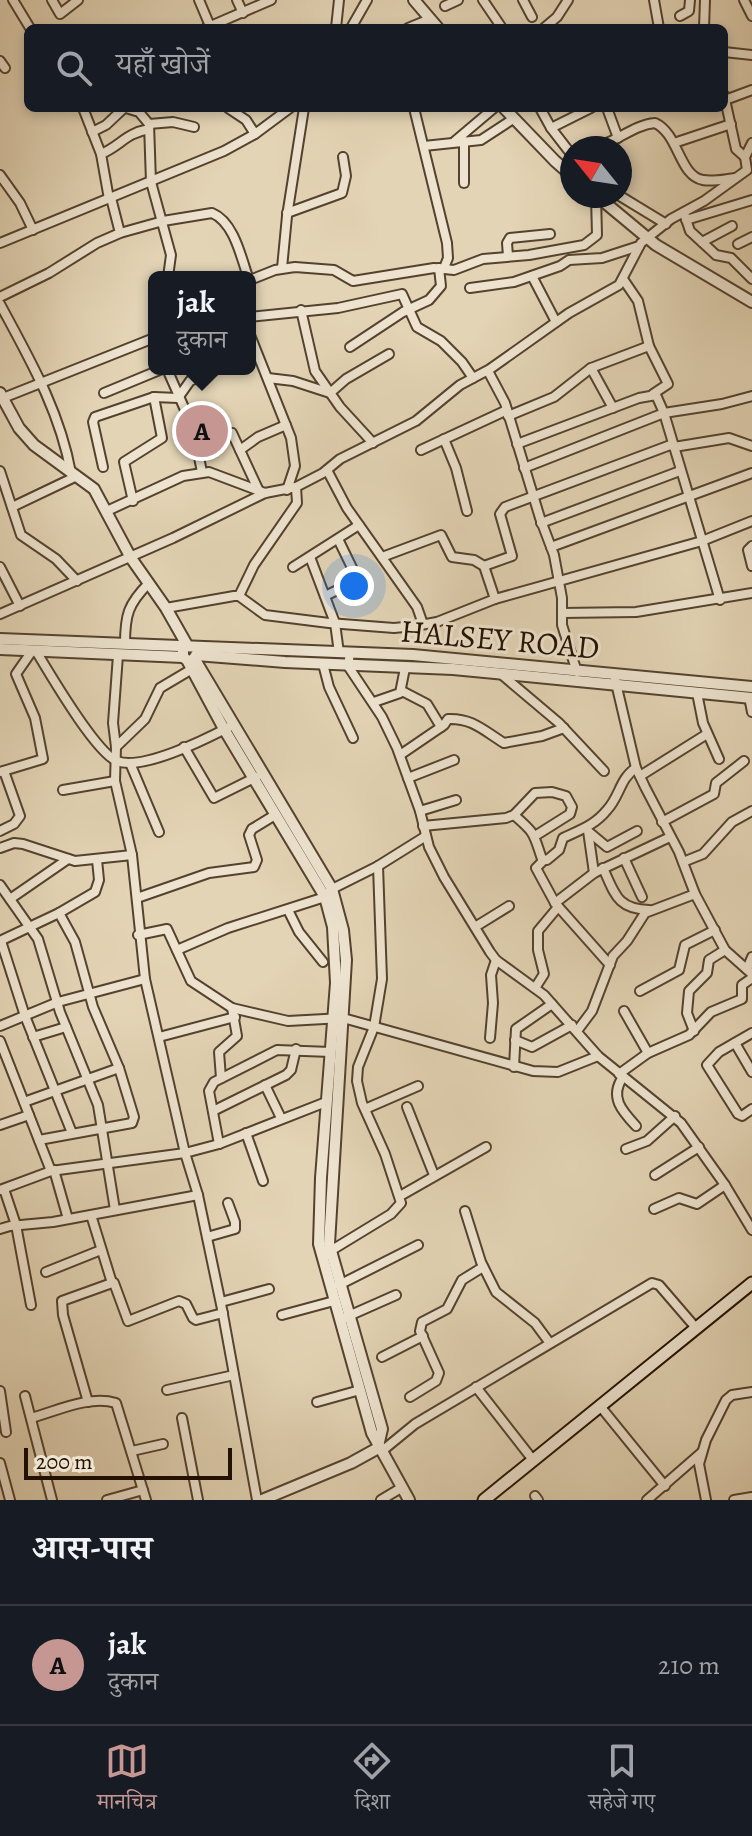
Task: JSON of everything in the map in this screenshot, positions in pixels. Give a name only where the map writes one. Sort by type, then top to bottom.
[{"type":"main road","points":[[484,1500],[752,1283]]},
{"type":"street","points":[[13,0],[28,24]]},
{"type":"street","points":[[52,0],[60,14],[78,0]]},
{"type":"street","points":[[199,0],[207,24]]},
{"type":"street","points":[[237,0],[243,13]]},
{"type":"street","points":[[216,24],[271,0]]},
{"type":"street","points":[[336,24],[339,0]]},
{"type":"street","points":[[353,24],[367,0]]},
{"type":"street","points":[[414,0],[434,24]]},
{"type":"street","points":[[445,6],[458,0]]},
{"type":"street","points":[[483,0],[499,24]]},
{"type":"street","points":[[523,0],[532,17]]},
{"type":"street","points":[[549,24],[568,0]]},
{"type":"street","points":[[654,0],[658,24]]},
{"type":"street","points":[[680,16],[689,11],[690,0]]},
{"type":"street","points":[[704,24],[705,0]]},
{"type":"street","points":[[744,0],[752,16]]},
{"type":"street","points":[[728,52],[752,55]]},
{"type":"street","points":[[728,97],[752,90]]},
{"type":"street","points":[[685,216],[749,168],[745,157],[736,149],[728,111]]},
{"type":"street","points":[[84,112],[101,154],[120,233]]},
{"type":"street","points":[[92,132],[121,112]]},
{"type":"street","points":[[139,112],[149,127],[151,182],[171,255],[169,271]]},
{"type":"street","points":[[234,112],[246,120],[255,134]]},
{"type":"street","points":[[0,243],[224,151],[255,134],[285,112]]},
{"type":"street","points":[[282,268],[287,213],[303,112]]},
{"type":"street","points":[[350,347],[436,294],[441,286],[442,268],[448,258],[447,243],[415,112]]},
{"type":"street","points":[[459,141],[490,112]]},
{"type":"street","points":[[507,112],[560,165]]},
{"type":"street","points":[[542,112],[560,138]]},
{"type":"street","points":[[551,128],[583,112]]},
{"type":"street","points":[[608,112],[617,136]]},
{"type":"street","points":[[424,146],[485,138],[513,119]]},
{"type":"street","points":[[101,154],[116,147],[131,133],[149,127],[173,122],[194,127]]},
{"type":"street","points":[[622,136],[655,123],[666,130],[692,176],[703,180],[736,178]]},
{"type":"street","points":[[674,143],[731,124]]},
{"type":"street","points":[[459,141],[464,183]]},
{"type":"street","points":[[745,157],[752,143]]},
{"type":"street","points":[[287,213],[342,193],[346,176],[343,157]]},
{"type":"street","points":[[555,161],[560,157]]},
{"type":"street","points":[[0,175],[20,203],[33,230]]},
{"type":"street","points":[[470,288],[497,286],[532,276],[569,260],[602,258],[644,242],[666,224],[685,216],[752,200]]},
{"type":"street","points":[[632,203],[666,224]]},
{"type":"street","points":[[256,277],[282,268],[334,270],[353,281],[442,268],[454,270],[483,259],[529,255],[588,244],[597,235],[597,208]]},
{"type":"street","points":[[609,208],[644,242],[752,302]]},
{"type":"street","points":[[0,297],[120,233],[163,221],[212,213],[218,216],[238,246],[246,271]]},
{"type":"street","points":[[685,216],[689,229],[702,242],[716,255],[731,258],[751,278]]},
{"type":"street","points":[[702,242],[732,226]]},
{"type":"street","points":[[508,256],[507,243],[510,238],[550,234]]},
{"type":"street","points":[[738,244],[752,237]]},
{"type":"street","points":[[0,614],[131,558],[262,491],[292,489],[327,470],[340,459],[416,421],[460,385],[488,371],[556,322],[619,285],[644,242]]},
{"type":"street","points":[[532,276],[556,322]]},
{"type":"street","points":[[517,444],[653,394],[668,384],[649,346],[638,301],[623,279]]},
{"type":"street","points":[[256,316],[338,308],[402,294],[417,327],[441,341],[473,378]]},
{"type":"street","points":[[0,304],[42,382],[74,474]]},
{"type":"street","points":[[301,310],[315,371],[373,443]]},
{"type":"street","points":[[148,340],[1,396],[19,428],[34,445],[94,489],[131,558],[166,608],[274,807],[328,893],[338,1018],[330,1095]]},
{"type":"street","points":[[421,450],[554,397],[591,368],[649,346]]},
{"type":"street","points":[[330,393],[346,379],[389,354]]},
{"type":"street","points":[[239,596],[254,565],[297,503],[292,489],[295,460],[286,425],[268,378],[256,357]]},
{"type":"street","points":[[591,368],[613,408]]},
{"type":"street","points":[[488,371],[508,413],[551,547],[567,645],[579,676]]},
{"type":"street","points":[[104,393],[149,375]]},
{"type":"street","points":[[167,375],[193,428],[202,472]]},
{"type":"street","points":[[178,398],[187,382],[203,375]]},
{"type":"street","points":[[268,378],[293,381],[330,393]]},
{"type":"street","points":[[653,394],[664,413],[720,600]]},
{"type":"street","points":[[524,468],[664,413],[752,396]]},
{"type":"street","points":[[103,467],[93,419],[154,397],[178,398]]},
{"type":"street","points":[[133,501],[124,462],[162,438],[154,397]]},
{"type":"street","points":[[240,450],[258,437],[286,425]]},
{"type":"street","points":[[232,433],[262,491]]},
{"type":"street","points":[[484,566],[512,556],[501,511],[505,507],[674,446],[729,438],[752,446]]},
{"type":"street","points":[[444,439],[456,468],[467,511]]},
{"type":"street","points":[[327,470],[359,525],[417,607],[423,624]]},
{"type":"street","points":[[0,471],[21,535],[56,559],[77,581]]},
{"type":"street","points":[[541,523],[680,471]]},
{"type":"street","points":[[107,511],[183,476],[202,472],[262,491]]},
{"type":"street","points":[[551,547],[752,473]]},
{"type":"street","points":[[12,507],[74,474]]},
{"type":"street","points":[[166,608],[239,596],[265,615],[394,628],[423,624],[465,612],[495,599],[702,541],[752,521]]},
{"type":"street","points":[[293,567],[359,525]]},
{"type":"street","points":[[382,557],[441,535],[452,557],[474,560],[484,566],[495,599]]},
{"type":"street","points":[[325,596],[357,578],[338,539]]},
{"type":"street","points":[[752,546],[748,552],[752,566]]},
{"type":"street","points":[[310,557],[348,666],[374,702],[400,755],[426,836],[444,877],[496,960],[535,988],[598,1056],[675,1116],[725,1185],[752,1230]]},
{"type":"street","points":[[0,567],[20,606]]},
{"type":"street","points":[[125,644],[127,615],[136,597],[149,583]]},
{"type":"street","points":[[562,613],[636,612],[752,593]]},
{"type":"street","points":[[0,639],[125,644],[189,655]]},
{"type":"street","points":[[0,649],[118,655],[285,657],[348,666],[579,676],[747,693]]},
{"type":"street","points":[[34,651],[86,729],[115,761],[130,763],[160,756],[229,727]]},
{"type":"street","points":[[0,831],[14,824],[20,816],[2,772],[43,759],[35,718],[16,674],[34,651]]},
{"type":"street","name":"HALSEY ROAD","points":[[285,657],[345,653],[414,655],[579,676]]},
{"type":"street","points":[[118,655],[113,723],[115,781],[132,855],[145,979],[185,1153],[198,1195],[259,1500],[351,1463],[652,1283],[659,1285],[696,1328]]},
{"type":"street","points":[[116,747],[145,719],[160,688],[189,655]]},
{"type":"street","points":[[402,691],[414,655]]},
{"type":"street","points":[[323,664],[329,687],[353,738]]},
{"type":"street","points":[[500,674],[564,728],[604,771]]},
{"type":"street","points":[[615,681],[638,772],[725,950],[750,974]]},
{"type":"street","points":[[673,686],[697,693],[747,693]]},
{"type":"street","points":[[374,702],[402,691],[427,704],[441,727]]},
{"type":"street","points":[[697,693],[707,734],[719,759]]},
{"type":"street","points":[[747,693],[752,712]]},
{"type":"street","points":[[400,755],[448,719],[466,720],[486,729],[504,743],[542,736],[564,728]]},
{"type":"street","points":[[610,965],[556,905],[536,868],[559,850],[563,838],[588,830],[606,812],[624,778],[707,734]]},
{"type":"street","points":[[184,747],[214,798],[258,776]]},
{"type":"street","points":[[408,778],[454,760]]},
{"type":"street","points":[[662,822],[714,794],[716,783],[744,761]]},
{"type":"street","points":[[130,763],[159,832]]},
{"type":"street","points":[[63,790],[115,781]]},
{"type":"street","points":[[423,826],[506,818],[514,815],[535,793],[552,792],[568,797],[572,807],[570,814],[535,836]]},
{"type":"street","points":[[420,811],[456,800]]},
{"type":"street","points":[[137,898],[216,871],[254,867],[257,860],[249,835],[274,807]]},
{"type":"street","points":[[683,862],[703,854],[732,822],[752,811]]},
{"type":"street","points":[[514,815],[535,836],[544,860]]},
{"type":"street","points":[[588,830],[607,847],[637,831]]},
{"type":"street","points":[[588,830],[594,873]]},
{"type":"street","points":[[177,950],[228,928],[288,910],[328,893],[426,836]]},
{"type":"street","points":[[535,988],[544,974],[538,950],[538,931],[556,905],[594,873],[670,837]]},
{"type":"street","points":[[0,848],[14,843],[23,844],[68,859],[97,860],[132,855]]},
{"type":"street","points":[[624,858],[642,897]]},
{"type":"street","points":[[10,899],[68,859]]},
{"type":"street","points":[[72,1133],[25,1016],[1,941],[95,892],[99,880],[97,860]]},
{"type":"street","points":[[326,1253],[398,1209],[401,1203],[385,1154],[360,1098],[357,1071],[374,1027],[382,967],[378,866]]},
{"type":"street","points":[[603,868],[615,894],[625,906],[635,910],[649,910],[679,902],[695,894]]},
{"type":"street","points":[[0,885],[31,927],[43,951],[66,1027],[103,1129],[115,1210]]},
{"type":"street","points":[[475,927],[509,906]]},
{"type":"street","points":[[288,910],[297,930],[323,962]]},
{"type":"street","points":[[515,1040],[532,1047],[574,1028],[589,1017],[615,952],[627,941],[649,910]]},
{"type":"street","points":[[39,1140],[134,1121],[134,1110],[89,992],[75,942],[59,913]]},
{"type":"street","points":[[138,935],[167,929],[191,981],[234,1012],[288,1021],[338,1018],[533,1071],[558,1072],[598,1056]]},
{"type":"street","points":[[640,991],[679,970],[685,945],[715,930]]},
{"type":"street","points":[[694,1031],[687,1013],[689,991],[707,973],[709,960],[725,950]]},
{"type":"street","points":[[636,1126],[622,1112],[617,1101],[616,1090],[621,1076],[648,1053],[685,1038],[711,1012],[742,999],[742,985],[750,974],[752,957]]},
{"type":"street","points":[[490,1038],[493,1003],[491,975],[496,960]]},
{"type":"street","points":[[0,1026],[58,1002],[145,979]]},
{"type":"street","points":[[514,1067],[517,1027],[552,1004]]},
{"type":"street","points":[[624,1011],[648,1053]]},
{"type":"street","points":[[159,1037],[234,1012]]},
{"type":"street","points":[[221,1078],[219,1052],[237,1036],[234,1012]]},
{"type":"street","points":[[338,1018],[331,1052],[330,1116],[319,1219],[372,1433],[409,1500]]},
{"type":"street","points":[[33,1037],[66,1027]]},
{"type":"street","points":[[752,1033],[709,1061],[708,1067],[738,1114],[742,1116],[752,1109]]},
{"type":"street","points":[[0,1041],[53,1170],[68,1219]]},
{"type":"street","points":[[735,1043],[752,1072]]},
{"type":"street","points":[[219,1144],[210,1089],[221,1078],[272,1051],[296,1049],[331,1052]]},
{"type":"street","points":[[213,1111],[289,1073],[296,1049]]},
{"type":"street","points":[[24,1102],[119,1068]]},
{"type":"street","points":[[265,1085],[281,1118]]},
{"type":"street","points":[[365,1109],[418,1086]]},
{"type":"street","points":[[31,1305],[16,1225],[2,1189],[53,1170],[185,1153],[219,1144],[330,1095]]},
{"type":"street","points":[[407,1107],[434,1175]]},
{"type":"street","points":[[0,1125],[29,1115]]},
{"type":"street","points":[[626,1149],[647,1141],[675,1116]]},
{"type":"street","points":[[246,1133],[263,1181]]},
{"type":"street","points":[[400,1196],[486,1147]]},
{"type":"street","points":[[655,1175],[699,1147]]},
{"type":"street","points":[[654,1209],[679,1198],[699,1204],[725,1185]]},
{"type":"street","points":[[0,1229],[198,1195]]},
{"type":"street","points":[[207,1237],[235,1229],[228,1203]]},
{"type":"street","points":[[465,1211],[483,1267],[500,1298],[535,1323],[549,1342]]},
{"type":"street","points":[[88,1402],[63,1315],[62,1301],[112,1283],[91,1215]]},
{"type":"street","points":[[335,1283],[418,1245]]},
{"type":"street","points":[[46,1272],[101,1250]]},
{"type":"street","points":[[410,1397],[436,1381],[439,1373],[423,1336],[422,1322],[447,1309],[462,1280],[483,1267]]},
{"type":"street","points":[[114,1283],[128,1321],[179,1301],[186,1304],[196,1320],[223,1313]]},
{"type":"street","points":[[335,1283],[334,1301],[344,1318],[382,1429],[381,1446]]},
{"type":"street","points":[[221,1302],[269,1289]]},
{"type":"street","points":[[344,1318],[396,1295]]},
{"type":"street","points":[[282,1315],[334,1301]]},
{"type":"street","points":[[382,1357],[423,1336]]},
{"type":"street","points":[[167,1390],[234,1375]]},
{"type":"street","points":[[476,1387],[533,1460]]},
{"type":"street","points":[[317,1402],[360,1390]]},
{"type":"street","points":[[0,1391],[6,1432]]},
{"type":"street","points":[[706,1500],[699,1464],[702,1452],[726,1400],[732,1395],[752,1392]]},
{"type":"street","points":[[25,1396],[52,1500]]},
{"type":"street","points":[[31,1418],[88,1402],[104,1400],[116,1403],[146,1500]]},
{"type":"street","points":[[600,1406],[665,1486]]},
{"type":"street","points":[[182,1418],[198,1500]]},
{"type":"street","points":[[132,1451],[163,1444]]},
{"type":"street","points":[[647,1500],[702,1452]]},
{"type":"street","points":[[0,1463],[10,1500]]},
{"type":"street","points":[[381,1500],[401,1488]]},
{"type":"street","points":[[107,1500],[143,1490]]},
{"type":"street","points":[[734,1500],[752,1497]]},
{"type":"place","name":"jak","points":[[202,431]]}]
